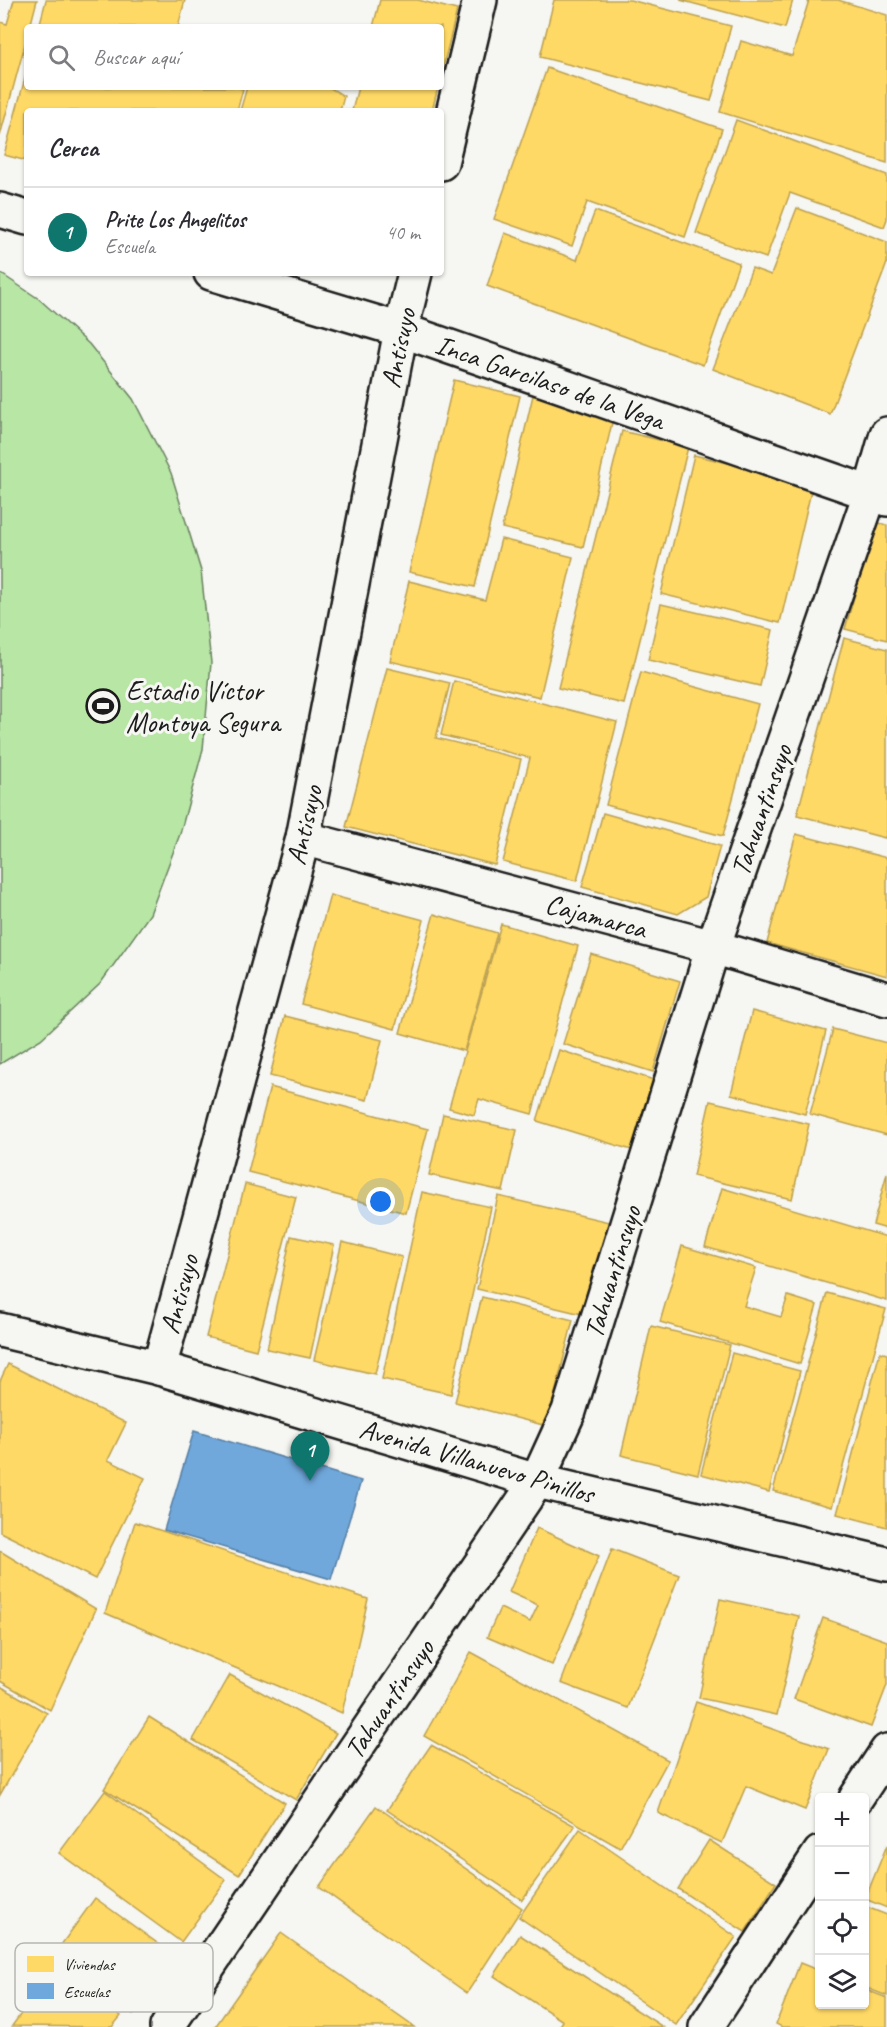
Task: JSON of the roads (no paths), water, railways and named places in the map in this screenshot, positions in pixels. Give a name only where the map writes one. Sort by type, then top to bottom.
[{"type":"street","points":[[444,150],[480,0]]},
{"type":"street","points":[[0,210],[24,217]]},
{"type":"street","name":"Inca Garcilaso de la Vega","points":[[221,276],[401,330],[879,496]]},
{"type":"street","name":"Antisuyo","points":[[159,1368],[303,838],[401,330],[414,276]]},
{"type":"street","name":"Tahuantinsuyo","points":[[213,1958],[537,1481],[569,1411],[714,947],[879,496],[887,434]]},
{"type":"street","name":"Cajamarca","points":[[303,838],[714,947],[887,999]]},
{"type":"street","name":"Avenida Villanuevo Pinillos","points":[[0,1330],[159,1368],[537,1481],[887,1564]]},
{"type":"street","points":[[859,1793],[887,1750]]},
{"type":"street","points":[[705,2027],[815,1859]]},
{"type":"street","name":"Tahuantinsuyo","points":[[166,2027],[176,2012]]},
{"type":"place","name":"Estadio Víctor Montoya Segura","points":[[103,706]]},
{"type":"place","name":"Prite Los Angelitos","points":[[310,1481]]}]
